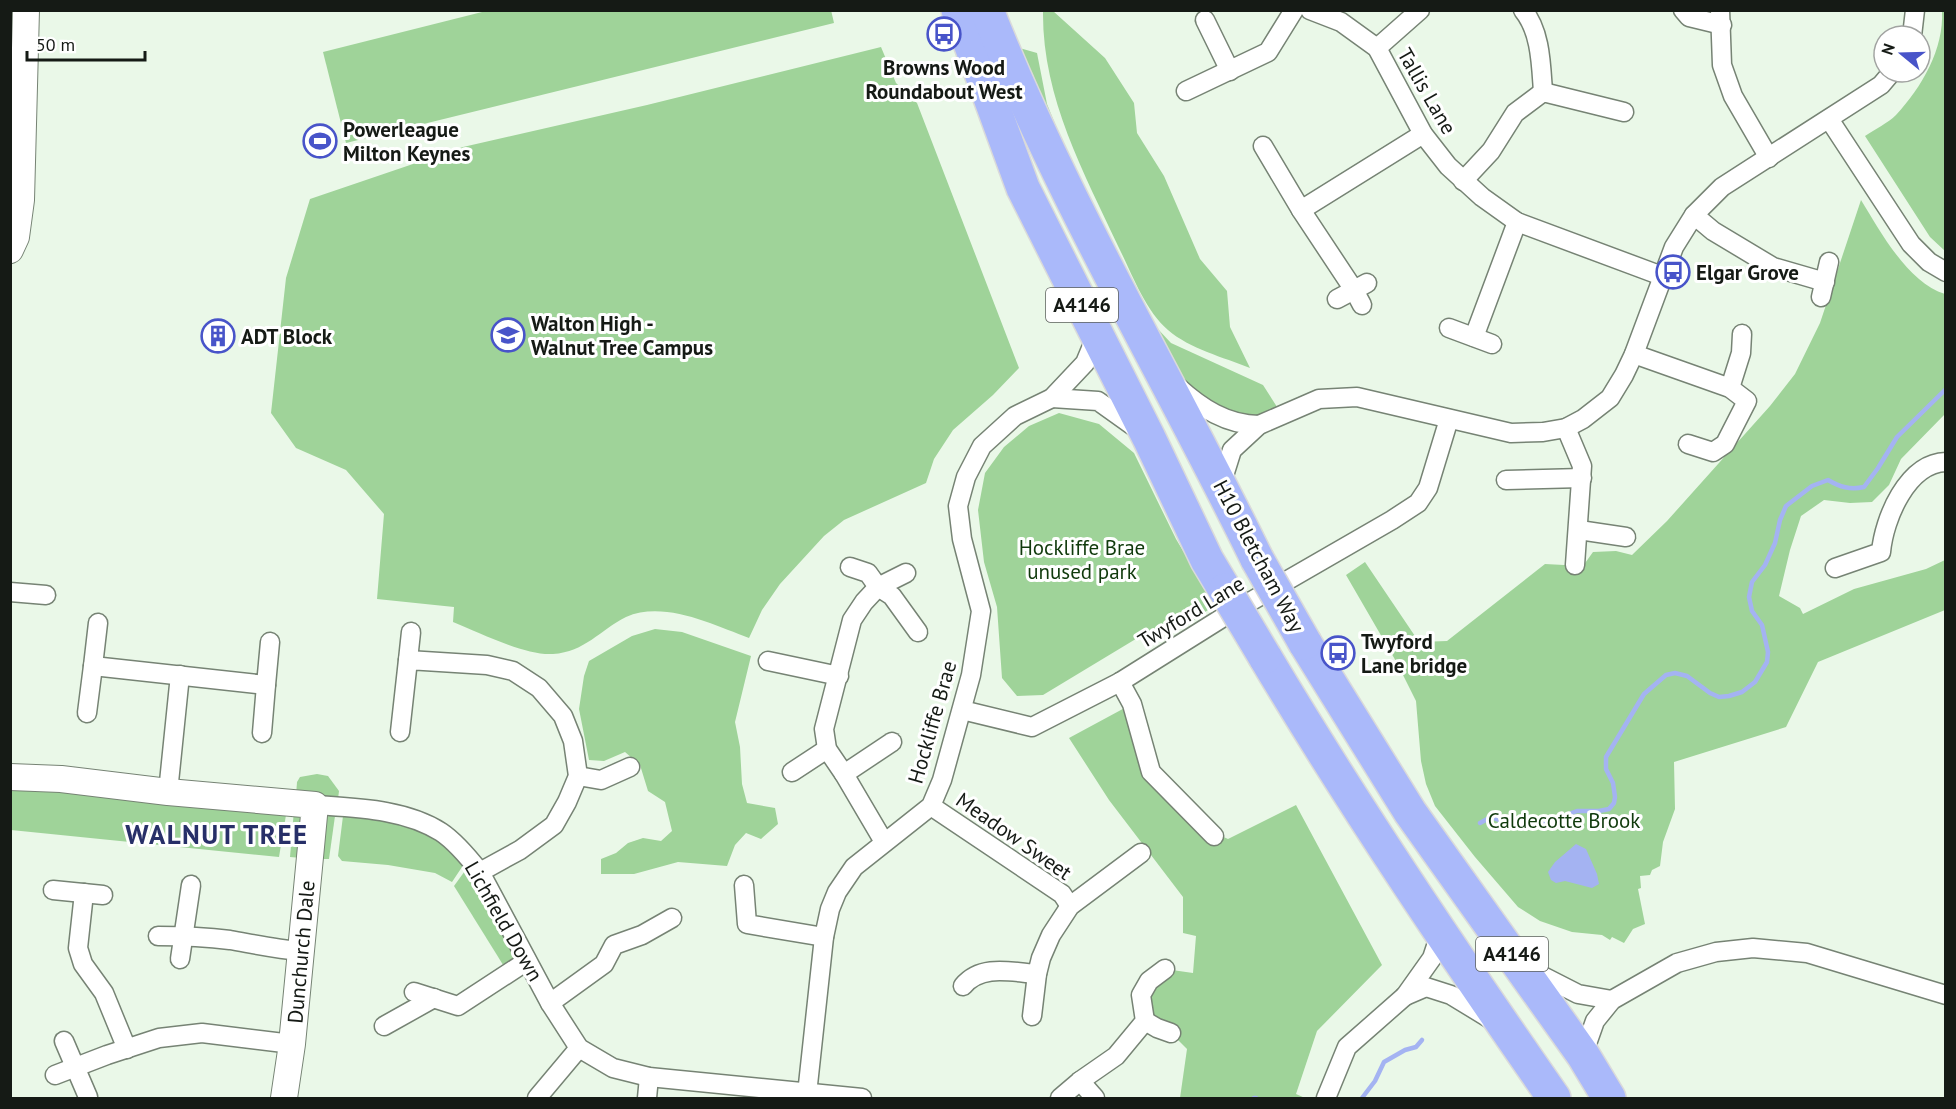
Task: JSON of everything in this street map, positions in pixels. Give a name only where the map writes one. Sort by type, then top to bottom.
[{"type":"highway","name":"H10 Bletcham Way","points":[[958,10],[1023,188],[1149,438],[1207,560],[1369,826],[1439,928],[1465,971],[1554,1098]]},
{"type":"highway","name":"H10 Bletcham Way","points":[[987,10],[1057,172],[1221,485],[1257,560],[1305,643],[1410,812],[1583,1055],[1609,1098]]},
{"type":"street","points":[[10,249],[15,237],[21,200],[26,10]]},
{"type":"street","points":[[1186,91],[1268,52],[1294,10]]},
{"type":"street","name":"Tallis Lane","points":[[1310,10],[1341,22],[1377,48],[1422,134],[1448,166],[1482,197],[1517,222],[1662,276]]},
{"type":"street","points":[[1377,48],[1420,10]]},
{"type":"street","points":[[1522,10],[1529,18],[1540,52],[1544,92]]},
{"type":"street","points":[[1683,10],[1689,17],[1721,18],[1722,65],[1732,96],[1769,158]]},
{"type":"street","points":[[1205,20],[1230,71]]},
{"type":"street","points":[[1221,485],[1232,450],[1259,425],[1319,399],[1357,397],[1511,434],[1566,428],[1583,419],[1610,398],[1624,375],[1635,354],[1674,247],[1694,215],[1722,187],[1882,84]]},
{"type":"street","points":[[1463,181],[1491,152],[1515,113],[1544,92],[1624,112]]},
{"type":"street","points":[[1829,119],[1911,244],[1929,262],[1946,272]]},
{"type":"street","points":[[1301,210],[1422,134]]},
{"type":"street","points":[[1263,146],[1301,210],[1361,293],[1337,299]]},
{"type":"street","points":[[1694,215],[1713,231],[1773,267],[1823,290],[1829,262]]},
{"type":"street","points":[[1474,337],[1517,222]]},
{"type":"street","points":[[1449,328],[1492,344]]},
{"type":"street","name":"Hockliffe Brae","points":[[807,1094],[824,937],[830,909],[837,892],[854,867],[931,806],[942,780],[962,710],[971,675],[981,611],[962,539],[958,506],[966,477],[982,446],[1015,416],[1052,398],[1085,363],[1097,334]]},
{"type":"street","points":[[1730,388],[1741,353],[1742,334]]},
{"type":"street","points":[[1635,354],[1730,388],[1747,401],[1725,444],[1713,452],[1688,444]]},
{"type":"street","points":[[1159,370],[1197,404],[1223,418],[1245,425],[1259,425]]},
{"type":"street","name":"Hockliffe Brae","points":[[1052,398],[1098,401],[1149,438]]},
{"type":"street","name":"Twyford Lane","points":[[962,710],[1032,727],[1120,682],[1222,618],[1392,520],[1418,502],[1428,488],[1449,419]]},
{"type":"street","points":[[1566,428],[1582,466],[1575,565]]},
{"type":"street","points":[[1835,568],[1881,552],[1882,538],[1893,508],[1903,490],[1918,471],[1935,462],[1946,462]]},
{"type":"street","points":[[1506,480],[1582,478]]},
{"type":"street","points":[[1579,530],[1626,537]]},
{"type":"street","points":[[850,567],[868,573],[878,588],[892,596],[918,632]]},
{"type":"street","points":[[884,842],[827,749],[824,729],[852,620],[864,602],[878,588],[906,573]]},
{"type":"street","points":[[10,591],[46,596]]},
{"type":"street","points":[[87,713],[98,623]]},
{"type":"street","points":[[400,732],[411,632]]},
{"type":"street","points":[[262,733],[270,642]]},
{"type":"street","points":[[408,660],[487,664],[513,671],[539,688],[563,716],[573,741],[578,776],[554,825],[520,850],[480,872]]},
{"type":"street","points":[[768,661],[839,676]]},
{"type":"street","points":[[93,666],[266,685]]},
{"type":"street","points":[[168,792],[180,675]]},
{"type":"street","points":[[1120,682],[1132,704],[1152,772],[1214,836]]},
{"type":"street","points":[[844,774],[892,742]]},
{"type":"street","points":[[792,772],[827,749]]},
{"type":"street","points":[[578,776],[602,780],[630,767]]},
{"type":"street","name":"Lichfield Down","points":[[10,777],[61,779],[168,792],[390,812],[415,820],[441,832],[467,856],[480,872],[549,1003],[579,1048],[613,1068],[649,1077],[737,1092],[862,1098]]},
{"type":"street","name":"Dunchurch Dale","points":[[284,1098],[292,1044],[315,805]]},
{"type":"street","name":"Meadow Sweet","points":[[931,806],[1062,894],[1070,906]]},
{"type":"street","name":"Meadow Sweet","points":[[1032,1016],[1036,974],[1041,958],[1051,935],[1070,906],[1141,853]]},
{"type":"street","points":[[180,959],[191,885]]},
{"type":"street","points":[[744,885],[747,924],[824,937]]},
{"type":"street","points":[[53,890],[103,895]]},
{"type":"street","points":[[84,893],[78,948],[83,964],[104,993],[127,1048]]},
{"type":"street","points":[[549,1003],[604,964],[614,945],[642,935],[672,918]]},
{"type":"street","points":[[1326,1098],[1347,1047],[1405,996],[1432,958],[1439,928]]},
{"type":"street","points":[[158,936],[228,940],[300,951]]},
{"type":"street","points":[[1583,1055],[1595,1022],[1612,1000],[1677,963],[1716,952],[1753,948],[1807,953],[1946,995]]},
{"type":"street","points":[[414,992],[458,1006],[527,961]]},
{"type":"street","points":[[1519,964],[1578,994],[1612,1000]]},
{"type":"street","points":[[1060,1098],[1116,1056],[1145,1021],[1141,995],[1149,981],[1165,969]]},
{"type":"street","points":[[963,987],[969,979],[986,971],[1036,974]]},
{"type":"street","points":[[1405,996],[1426,987],[1451,995],[1505,1028]]},
{"type":"street","points":[[384,1026],[434,998]]},
{"type":"street","points":[[1145,1021],[1171,1033]]},
{"type":"street","points":[[55,1075],[159,1038],[202,1033],[292,1044]]},
{"type":"street","points":[[64,1041],[88,1097]]},
{"type":"street","points":[[537,1098],[579,1048]]},
{"type":"street","points":[[647,1098],[649,1077]]},
{"type":"street","points":[[1080,1081],[1095,1098]]},
{"type":"green space","points":[[490,10],[831,10],[834,23],[346,143],[323,52]]},
{"type":"green space","points":[[1043,11],[1053,11],[1105,58],[1134,103],[1137,133],[1164,176],[1200,259],[1227,291],[1230,327],[1250,368],[1177,337],[1160,322],[1146,302],[1092,191],[1067,133],[1049,73]]},
{"type":"green space","points":[[1942,11],[1946,11],[1945,251],[1930,237],[1865,136],[1896,115],[1920,84],[1932,84],[1932,61],[1942,25]]},
{"type":"green space","name":"Walton High - Walnut Tree Campus","points":[[881,47],[896,83],[917,103],[1019,368],[993,395],[953,430],[934,459],[926,483],[844,520],[824,536],[780,584],[762,610],[749,638],[689,616],[656,611],[641,612],[626,617],[574,649],[542,654],[503,643],[453,622],[454,607],[377,599],[384,514],[346,470],[296,448],[271,413],[286,278],[310,199],[463,147],[647,105]]},
{"type":"green space","points":[[1016,47],[1037,53],[1047,104],[1072,166],[1136,300],[1171,343],[1263,385],[1279,410],[1258,417],[1238,418],[1220,414],[1189,393],[1163,362],[1152,345],[1039,106]]},
{"type":"green space","name":"Caldecotte Brook","points":[[1861,200],[1896,255],[1907,268],[1932,288],[1945,294],[1945,414],[1901,459],[1889,485],[1872,502],[1850,503],[1824,500],[1801,516],[1779,596],[1800,608],[1803,614],[1854,589],[1926,569],[1945,560],[1945,610],[1818,662],[1786,727],[1674,762],[1675,809],[1663,842],[1660,866],[1652,870],[1650,875],[1640,876],[1641,888],[1638,889],[1645,924],[1633,929],[1624,943],[1612,937],[1610,940],[1602,935],[1572,932],[1540,921],[1518,907],[1435,806],[1426,784],[1421,761],[1416,701],[1397,663],[1346,575],[1365,562],[1419,642],[1447,641],[1545,564],[1583,566],[1593,552],[1616,551],[1632,555],[1667,521],[1770,406],[1795,374],[1820,323]]},
{"type":"green space","name":"Hockliffe Brae unused park","points":[[1059,413],[1099,424],[1134,453],[1176,539],[1215,605],[1187,625],[1170,631],[1149,631],[1043,695],[1017,696],[1002,678],[997,607],[984,562],[978,510],[985,473],[1004,447],[1029,426]]},
{"type":"green space","points":[[655,629],[682,632],[751,656],[735,722],[740,747],[742,784],[747,803],[775,808],[778,824],[761,839],[746,833],[735,845],[727,866],[678,862],[634,874],[601,874],[601,859],[616,853],[628,843],[643,838],[661,841],[672,831],[665,802],[648,791],[640,765],[625,752],[604,761],[589,760],[579,709],[584,676],[589,661],[632,636]]},
{"type":"green space","points":[[1132,704],[1152,772],[1217,834],[1228,839],[1296,805],[1382,965],[1317,1031],[1296,1094],[1305,1098],[1180,1098],[1187,1049],[1171,1033],[1157,1028],[1141,995],[1165,969],[1193,973],[1196,936],[1183,933],[1183,897],[1109,800],[1069,738]]},
{"type":"green space","points":[[317,774],[328,776],[339,791],[338,799],[296,796],[297,782],[300,777]]},
{"type":"green space","points":[[10,783],[287,809],[279,857],[11,830]]},
{"type":"green space","points":[[294,810],[302,813],[302,858],[290,857]]},
{"type":"green space","points":[[335,816],[329,859],[316,859],[326,817]]},
{"type":"green space","points":[[343,816],[399,821],[439,838],[464,864],[452,882],[435,873],[388,865],[342,861],[338,856]]},
{"type":"green space","points":[[467,868],[515,953],[514,959],[505,968],[454,886]]},
{"type":"water","points":[[1576,844],[1586,849],[1597,874],[1599,884],[1592,888],[1565,881],[1556,883],[1551,880],[1548,872],[1555,862]]},
{"type":"waterway","points":[[1480,823],[1491,817],[1509,824],[1534,827],[1577,811],[1609,809],[1615,797],[1613,783],[1606,769],[1606,757],[1644,694],[1666,675],[1675,673],[1687,676],[1719,697],[1742,692],[1755,682],[1767,662],[1768,652],[1762,625],[1752,611],[1749,597],[1752,582],[1765,565],[1775,543],[1786,506],[1812,486],[1828,480],[1845,487],[1864,487],[1897,437],[1946,389]]},
{"type":"waterway","points":[[1362,1098],[1375,1081],[1384,1062],[1405,1050],[1416,1047],[1422,1040]]},
{"type":"place","name":"Browns Wood Roundabout West","points":[[944,34]]},
{"type":"place","name":"Powerleague Milton Keynes","points":[[320,141]]},
{"type":"place","name":"Elgar Grove","points":[[1673,272]]},
{"type":"place","name":"Walton High - Walnut Tree Campus","points":[[508,335]]},
{"type":"place","name":"ADT Block","points":[[218,336]]},
{"type":"place","name":"Twyford Lane bridge","points":[[1338,653]]},
{"type":"district","name":"WALNUT TREE","points":[[217,834]]}]
